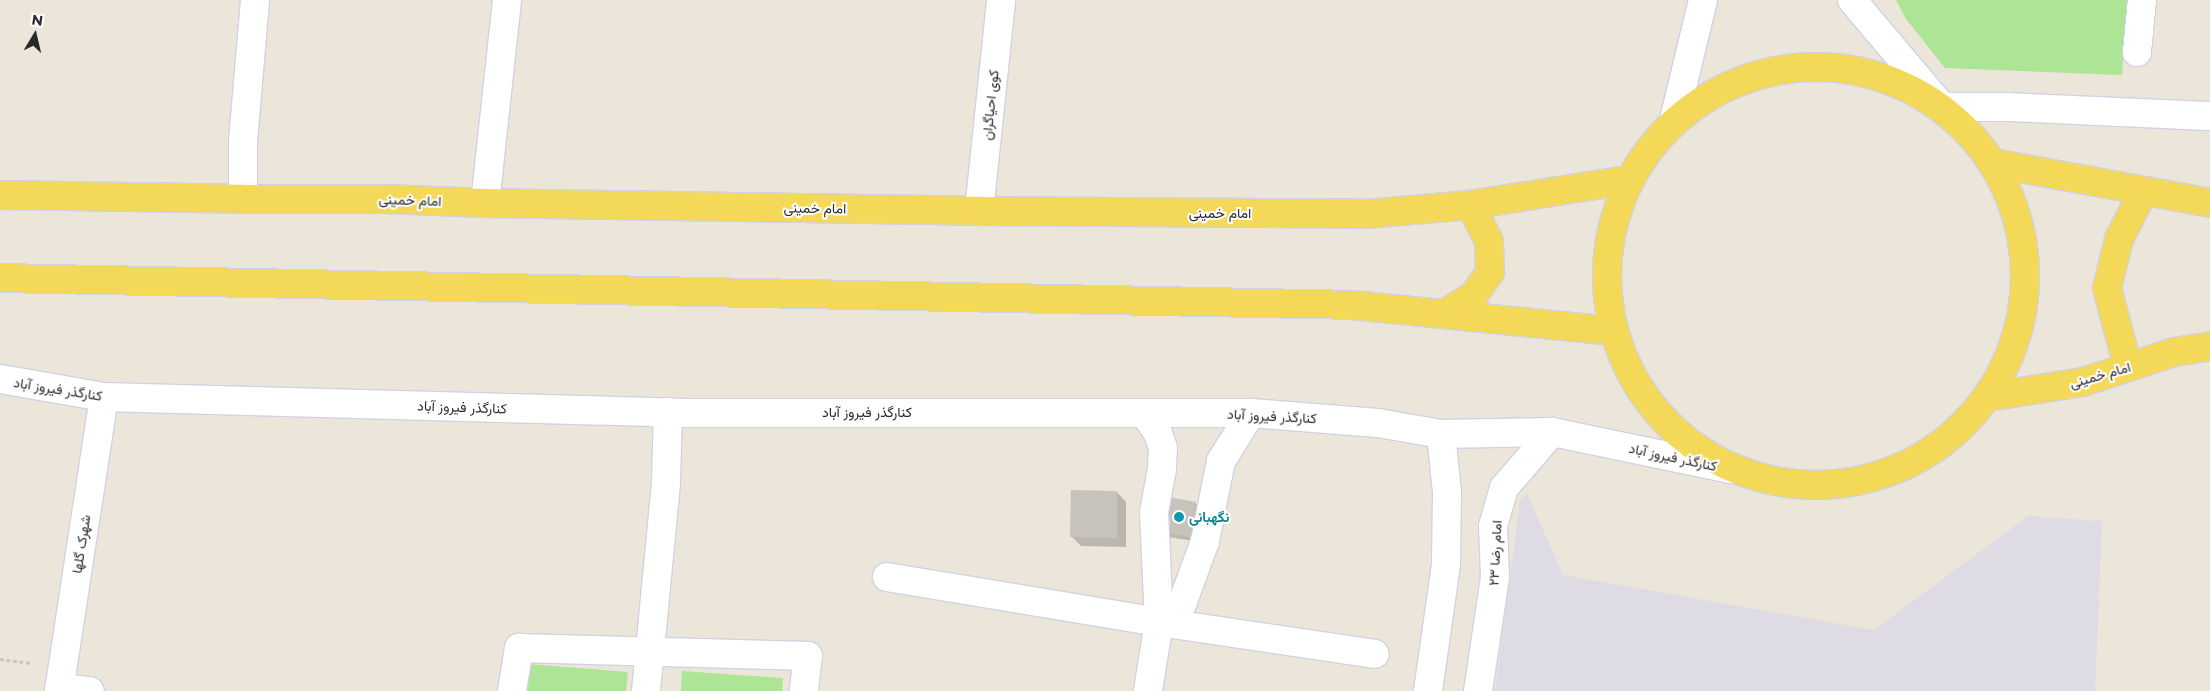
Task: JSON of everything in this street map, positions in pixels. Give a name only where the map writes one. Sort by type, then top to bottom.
[{"type":"main road","points":[[1805,66],[1877,75],[1942,107],[1993,163],[2015,207],[2026,256],[2025,306],[2012,354],[1988,397],[1938,448],[1872,479],[1800,486],[1731,469],[1678,435],[1637,388],[1612,331],[1605,280],[1610,228],[1628,180],[1674,120],[1735,82],[1805,66]]},
{"type":"main road","points":[[1993,163],[2210,203]]},
{"type":"main road","name":"امام خمینی","points":[[0,195],[385,199],[485,203],[979,211],[1367,214],[1470,205],[1628,180]]},
{"type":"main road","points":[[2128,367],[2107,288],[2119,238],[2143,192]]},
{"type":"main road","points":[[1444,314],[1474,295],[1490,272],[1488,241],[1470,205]]},
{"type":"main road","points":[[0,278],[1342,305],[1612,331]]},
{"type":"main road","name":"امام خمینی","points":[[1988,397],[2083,382],[2174,352],[2210,346]]},
{"type":"street","points":[[243,199],[242,141],[256,0]]},
{"type":"street","points":[[485,203],[508,0]]},
{"type":"street","name":"کوی احیاگران","points":[[979,211],[1001,0]]},
{"type":"street","points":[[1674,120],[1703,0]]},
{"type":"street","points":[[1852,0],[1942,107],[2008,107],[2210,116]]},
{"type":"street","points":[[2137,52],[2142,0]]},
{"type":"street","name":"کنارگذر فیروز آباد","points":[[0,379],[104,397],[668,412],[1251,414],[1378,423],[1441,434],[1552,432],[1731,469]]},
{"type":"street","name":"شهرک گلها","points":[[59,689],[104,397]]},
{"type":"street","points":[[646,691],[666,482],[668,412]]},
{"type":"street","points":[[1144,413],[1158,434],[1163,448],[1162,469],[1154,512],[1158,622],[1148,691]]},
{"type":"street","points":[[1158,622],[1182,604],[1205,541],[1221,460],[1251,414]]},
{"type":"street","name":"امام رضا ۲۳","points":[[1478,691],[1495,577],[1493,526],[1504,488],[1552,432]]},
{"type":"street","points":[[1428,691],[1446,564],[1447,492],[1441,434]]},
{"type":"street","points":[[887,576],[1158,622],[1375,654]]},
{"type":"street","points":[[512,691],[519,648],[650,650],[808,656],[804,691]]},
{"type":"street","points":[[59,689],[90,691]]},
{"type":"shaded area","points":[[1527,494],[1563,575],[1874,630],[2028,516],[2102,521],[2095,691],[1495,691],[1520,500]]},
{"type":"green space","points":[[1896,0],[2127,0],[2122,75],[1945,68],[1906,19]]},
{"type":"green space","points":[[528,664],[628,672],[626,691],[526,691]]},
{"type":"green space","points":[[682,671],[783,678],[782,691],[681,691]]},
{"type":"building","points":[[1071,490],[1117,491],[1117,538],[1070,537]]},
{"type":"building","name":"نگهبانی","points":[[1168,497],[1196,502],[1190,537],[1162,532]]},
{"type":"place","name":"نگهبانی","points":[[1179,517]]}]
